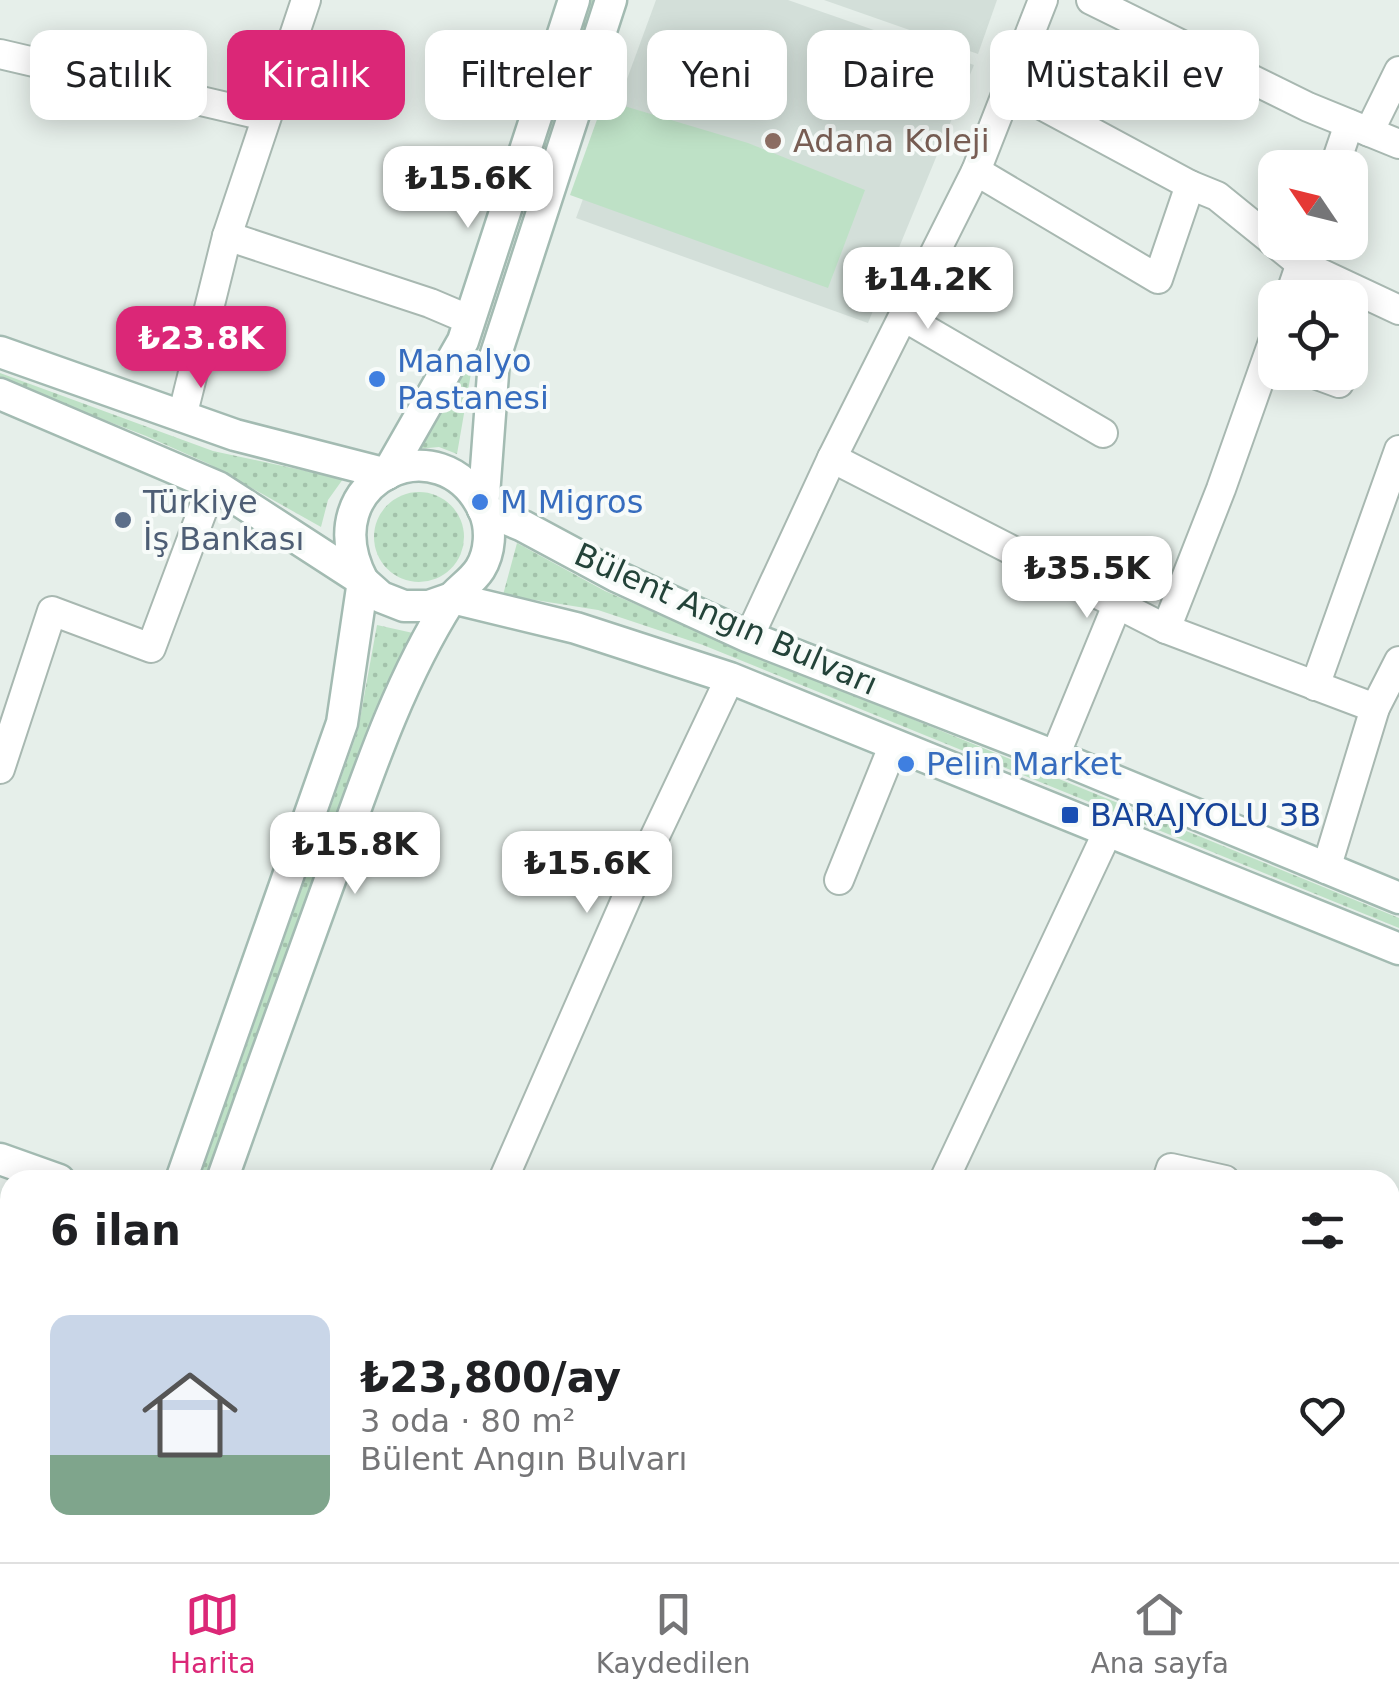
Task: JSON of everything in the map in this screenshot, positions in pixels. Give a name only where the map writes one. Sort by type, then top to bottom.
[{"type":"main road","points":[[185,1170],[342,724],[363,580],[352,559],[348,535],[353,510],[364,492],[387,474],[464,341],[574,0]]},
{"type":"main road","points":[[226,1170],[369,771],[399,699],[452,598],[471,584],[484,562],[489,541],[483,509],[494,360],[611,0]]},
{"type":"main road","name":"Bülent Angın Bulvarı","points":[[0,352],[235,435],[387,474],[423,466],[444,470],[464,482],[483,509],[749,637],[1055,756],[1399,898]]},
{"type":"main road","name":"Bülent Angın Bulvarı","points":[[0,394],[212,484],[363,580],[381,597],[404,606],[429,606],[452,598],[576,628],[730,678],[1399,948]]},
{"type":"main road","points":[[0,1159],[31,1170]]},
{"type":"street","points":[[295,30],[306,0]]},
{"type":"street","points":[[1032,30],[1043,0]]},
{"type":"street","points":[[1091,0],[1308,108],[1399,144]]},
{"type":"street","points":[[0,54],[227,107]]},
{"type":"street","points":[[1345,150],[1399,70]]},
{"type":"street","points":[[182,416],[228,236],[264,120]]},
{"type":"street","points":[[749,637],[832,458],[976,171],[997,120]]},
{"type":"street","points":[[1069,120],[1218,196],[1258,223]]},
{"type":"street","points":[[976,171],[1158,279],[1190,185]]},
{"type":"street","points":[[228,236],[470,320]]},
{"type":"street","points":[[1316,260],[1399,310]]},
{"type":"street","points":[[904,317],[1103,434]]},
{"type":"street","points":[[1166,629],[1258,389]]},
{"type":"street","points":[[1314,686],[1399,450]]},
{"type":"street","points":[[832,458],[1166,629],[1375,708]]},
{"type":"street","points":[[0,768],[52,611],[151,648],[212,484]]},
{"type":"street","points":[[1055,756],[1118,604]]},
{"type":"street","points":[[1326,868],[1375,708],[1398,666]]},
{"type":"street","points":[[507,1170],[638,872],[730,678]]},
{"type":"street","points":[[838,880],[894,744]]},
{"type":"street","points":[[949,1170],[1108,831]]},
{"type":"shaded area","name":"Adana Koleji","points":[[656,0],[788,0],[874,30],[807,30],[807,120],[951,120],[868,323],[576,218],[612,120],[627,120],[627,79]]},
{"type":"shaded area","points":[[824,0],[997,0],[978,54],[970,51],[970,30],[910,30]]},
{"type":"green space","points":[[588,0],[595,0],[585,30],[577,30]]},
{"type":"green space","points":[[627,107],[647,113],[647,120],[671,120],[748,143],[865,190],[828,288],[570,195],[597,120],[627,120]]},
{"type":"green space","points":[[542,120],[554,120],[474,356],[457,454],[439,447],[417,449]]},
{"type":"green space","points":[[0,373],[213,451],[343,479],[328,500],[321,527],[209,464],[0,380]]},
{"type":"green space","points":[[410,492],[428,492],[444,499],[457,512],[464,537],[457,562],[444,575],[428,582],[410,582],[394,575],[381,562],[374,546],[374,528],[381,512],[394,499]]},
{"type":"green space","points":[[517,543],[605,591],[707,635],[1399,918],[1399,928],[703,645],[598,610],[503,595]]},
{"type":"green space","points":[[377,625],[413,633],[369,735],[209,1170],[203,1170],[358,730]]},
{"type":"place","name":"Adana Koleji","points":[[773,141]]},
{"type":"place","name":"Manalyo Pastanesi","points":[[377,379]]},
{"type":"place","name":"M Migros","points":[[480,502]]},
{"type":"place","name":"Türkiye İş Bankası","points":[[123,520]]},
{"type":"place","name":"Pelin Market","points":[[906,764]]},
{"type":"place","name":"BARAJYOLU 3B","points":[[1070,815]]}]
